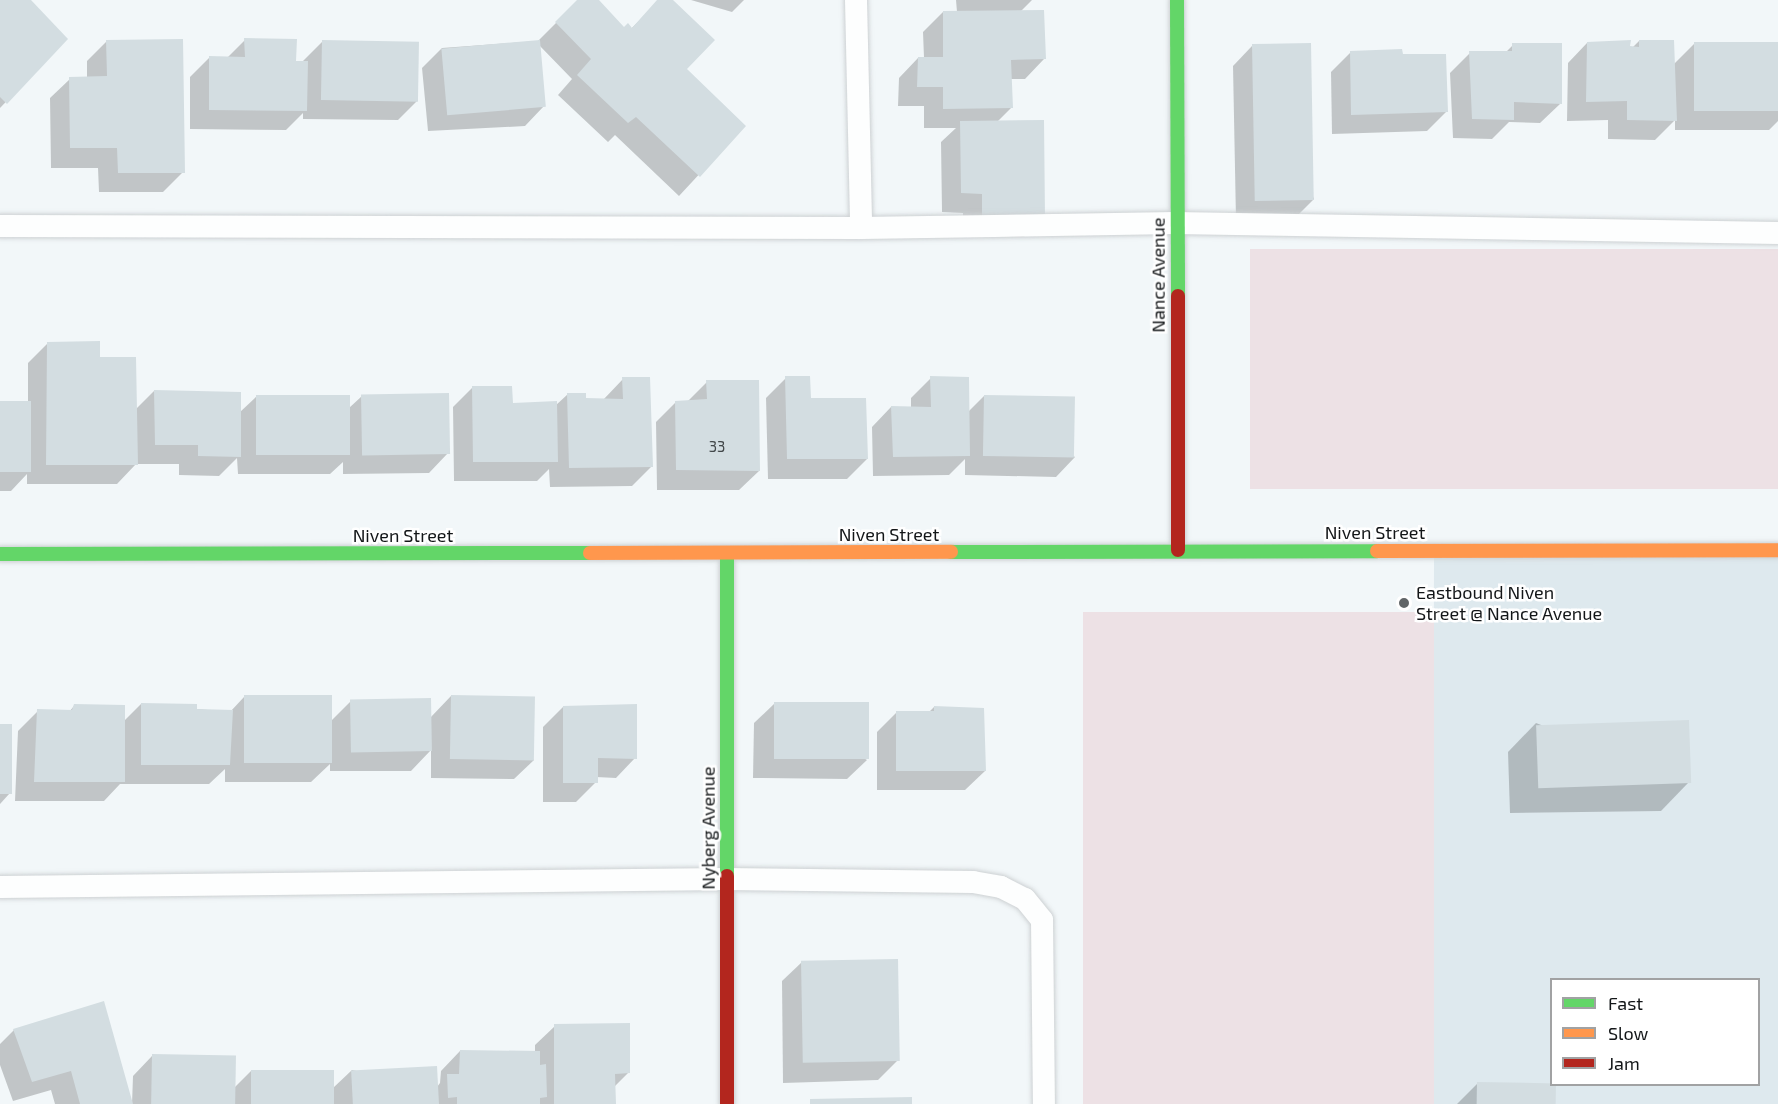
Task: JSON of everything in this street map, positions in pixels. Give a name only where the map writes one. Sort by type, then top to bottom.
[{"type":"street","name":"Nance Avenue","points":[[1177,0],[1175,223],[1178,550]]},
{"type":"street","name":"Niven Street","points":[[0,554],[1778,550]]},
{"type":"street","name":"Nyberg Avenue","points":[[727,553],[728,1104]]},
{"type":"lane","points":[[856,0],[861,228]]},
{"type":"lane","points":[[0,226],[861,228],[1175,223],[1778,233]]},
{"type":"lane","points":[[0,887],[726,879],[973,882],[1001,887],[1025,899],[1042,921],[1044,1104]]},
{"type":"shaded area","points":[[1250,249],[1778,249],[1778,489],[1250,489]]},
{"type":"shaded area","points":[[1434,550],[1778,550],[1778,1104],[1433,1104]]},
{"type":"shaded area","points":[[1083,612],[1434,612],[1434,1104],[1083,1104]]},
{"type":"building","points":[[0,0],[31,0],[68,39],[7,104],[0,97]]},
{"type":"building","points":[[577,0],[599,0],[624,27],[628,23],[632,28],[657,0],[673,0],[715,40],[687,69],[746,126],[700,177],[636,117],[628,123],[577,75],[591,59],[555,22]]},
{"type":"building","points":[[1044,10],[1046,59],[1011,60],[1013,108],[943,109],[943,87],[917,87],[918,57],[943,57],[943,11]]},
{"type":"building","points":[[244,38],[297,39],[296,61],[308,61],[307,111],[209,110],[209,56],[245,57]]},
{"type":"building","points":[[183,39],[185,173],[118,173],[117,148],[70,148],[69,77],[107,76],[106,40]]},
{"type":"building","points":[[322,40],[419,42],[418,102],[321,100]]},
{"type":"building","points":[[540,40],[546,107],[447,115],[441,49]]},
{"type":"building","points":[[1631,40],[1630,46],[1639,47],[1639,40],[1674,40],[1677,121],[1627,120],[1627,101],[1586,102],[1587,42]]},
{"type":"building","points":[[1694,42],[1778,42],[1778,111],[1694,111]]},
{"type":"building","points":[[1311,43],[1314,200],[1255,201],[1252,44]]},
{"type":"building","points":[[1512,43],[1562,43],[1562,104],[1514,102],[1514,120],[1472,119],[1469,51],[1512,51]]},
{"type":"building","points":[[1402,49],[1403,54],[1446,54],[1448,112],[1351,115],[1350,51]]},
{"type":"building","points":[[1044,120],[1045,218],[982,218],[982,194],[961,193],[960,121]]},
{"type":"building","points":[[100,341],[100,357],[136,357],[138,465],[46,465],[47,342]]},
{"type":"building","points":[[785,376],[810,376],[811,398],[866,398],[868,459],[787,459]]},
{"type":"building","points":[[930,376],[969,377],[970,456],[893,457],[891,406],[931,407]]},
{"type":"building","points":[[622,377],[650,377],[653,467],[569,468],[567,393],[586,393],[586,398],[623,399]]},
{"type":"building","points":[[706,380],[759,380],[760,471],[676,470],[675,401],[707,399]]},
{"type":"building","points":[[472,386],[512,386],[513,403],[557,401],[558,462],[473,462]]},
{"type":"building","points":[[154,390],[241,392],[241,457],[198,456],[198,445],[155,445]]},
{"type":"building","points":[[449,393],[450,454],[362,456],[361,395]]},
{"type":"building","points":[[256,395],[350,395],[350,455],[256,455]]},
{"type":"building","points":[[984,395],[1075,397],[1074,458],[983,456]]},
{"type":"building","points":[[0,401],[31,401],[31,472],[0,472]]},
{"type":"building","points":[[244,695],[332,695],[332,763],[244,763]]},
{"type":"building","points":[[451,695],[535,696],[534,760],[450,759]]},
{"type":"building","points":[[431,698],[432,751],[351,752],[350,699]]},
{"type":"building","points":[[774,702],[869,702],[869,759],[774,759]]},
{"type":"building","points":[[141,703],[197,704],[197,709],[233,710],[230,765],[141,765]]},
{"type":"building","points":[[74,704],[125,705],[125,782],[34,782],[37,709],[72,710]]},
{"type":"building","points":[[637,704],[637,759],[598,758],[598,783],[563,783],[563,706]]},
{"type":"building","points":[[934,706],[984,708],[986,771],[896,771],[896,711],[934,711]]},
{"type":"building","points":[[1689,720],[1691,783],[1538,788],[1536,725]]},
{"type":"building","points":[[0,724],[12,724],[12,794],[0,794]]},
{"type":"building","points":[[898,959],[900,1061],[803,1063],[801,961]]},
{"type":"building","points":[[104,1001],[133,1104],[80,1104],[71,1071],[32,1082],[13,1029]]},
{"type":"building","points":[[630,1023],[630,1073],[615,1074],[616,1104],[554,1104],[554,1024]]},
{"type":"building","points":[[460,1050],[540,1051],[540,1065],[546,1064],[547,1097],[540,1098],[540,1104],[457,1104],[457,1097],[448,1098],[447,1074],[459,1074]]},
{"type":"building","points":[[152,1054],[236,1055],[235,1104],[151,1104]]},
{"type":"building","points":[[437,1066],[439,1104],[353,1104],[351,1071]]},
{"type":"building","points":[[251,1070],[334,1070],[334,1104],[251,1104]]},
{"type":"building","points":[[1477,1082],[1550,1083],[1550,1086],[1556,1086],[1556,1104],[1477,1104]]},
{"type":"building","points":[[912,1097],[912,1104],[810,1104],[810,1099]]},
{"type":"traffic: fast","points":[[1177,0],[1178,296]]},
{"type":"traffic: fast","points":[[951,552],[1377,551]]},
{"type":"traffic: fast","points":[[0,554],[590,553]]},
{"type":"traffic: fast","points":[[727,553],[727,876]]},
{"type":"traffic: slow","points":[[1377,551],[1778,550]]},
{"type":"traffic: slow","points":[[590,553],[951,552]]},
{"type":"traffic: jam","points":[[1178,296],[1178,550]]},
{"type":"traffic: jam","points":[[727,876],[727,1104]]},
{"type":"place","name":"Eastbound Niven Street @ Nance Avenue","points":[[1404,603]]}]
